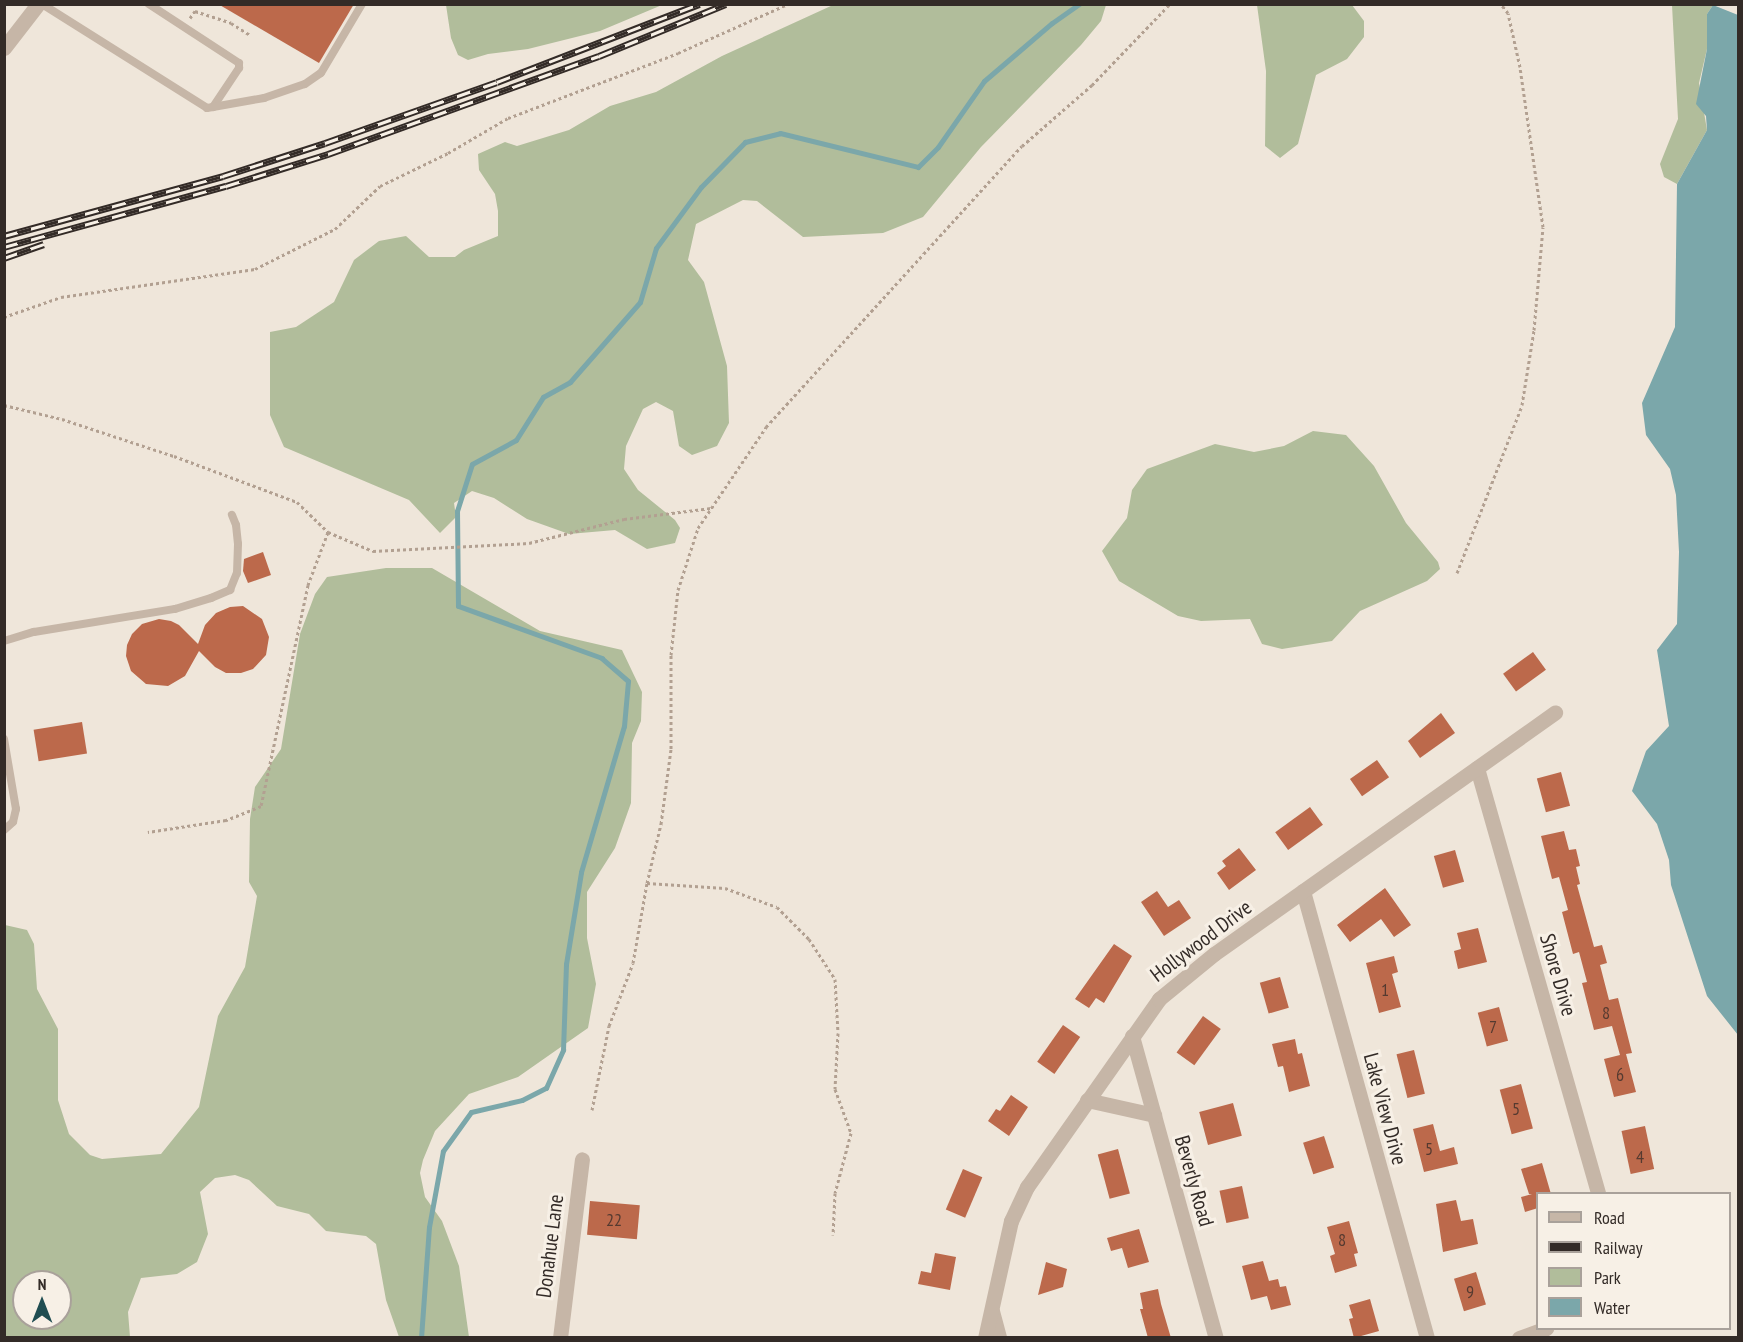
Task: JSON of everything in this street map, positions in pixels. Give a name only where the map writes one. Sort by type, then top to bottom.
[{"type":"street","points":[[4,48],[40,4]]},
{"type":"street","name":"Hollywood Drive","points":[[985,1338],[1009,1230],[1018,1203],[1037,1171],[1159,999],[1179,980],[1555,713]]},
{"type":"street","name":"Shore Drive","points":[[1477,768],[1597,1192]]},
{"type":"street","name":"Lake View Drive","points":[[1303,891],[1426,1338]]},
{"type":"street","name":"Beverly Road","points":[[1132,1036],[1216,1338]]},
{"type":"street","points":[[1087,1100],[1154,1115]]},
{"type":"street","name":"Donahue Lane","points":[[560,1338],[582,1160]]},
{"type":"street","points":[[992,1310],[999,1338]]},
{"type":"street","points":[[1519,1338],[1543,1330]]},
{"type":"lane","points":[[40,4],[207,108],[264,98],[305,84],[321,73],[362,4]]},
{"type":"lane","points":[[149,4],[239,63],[239,68],[213,107]]},
{"type":"lane","points":[[4,641],[34,632],[175,609],[230,590],[237,573],[238,544],[236,525],[232,515]]},
{"type":"lane","points":[[4,739],[16,809],[13,822],[4,830]]},
{"type":"path","points":[[4,317],[61,297],[255,269],[335,230],[380,186],[448,153],[508,118],[678,53],[788,4]]},
{"type":"path","points":[[592,1110],[609,1026],[633,963],[647,883],[661,824],[670,749],[670,656],[678,590],[698,528],[766,426],[1022,146],[1092,85],[1170,4]]},
{"type":"path","points":[[1457,573],[1522,405],[1534,330],[1543,227],[1520,67],[1508,14],[1501,4]]},
{"type":"path","points":[[184,27],[195,11],[231,23],[250,35]]},
{"type":"path","points":[[328,532],[373,551],[518,544],[624,519],[712,508]]},
{"type":"path","points":[[647,883],[725,888],[777,907],[810,939],[835,979],[838,1033],[835,1089],[851,1133],[835,1193],[833,1235]]},
{"type":"green space","points":[[446,4],[662,5],[600,31],[528,49],[488,54],[468,60],[458,55],[451,38]]},
{"type":"green space","points":[[833,5],[1106,5],[1101,21],[1081,45],[981,147],[923,217],[883,233],[803,237],[757,201],[743,200],[696,224],[688,260],[704,282],[727,366],[729,423],[717,446],[692,455],[679,446],[673,411],[656,402],[643,409],[626,446],[624,469],[638,490],[675,520],[680,528],[675,543],[647,549],[615,530],[569,534],[527,519],[494,498],[472,491],[454,503],[456,517],[440,533],[409,500],[284,447],[270,415],[270,332],[296,327],[334,302],[354,260],[379,241],[406,236],[429,257],[455,257],[464,250],[498,236],[495,194],[479,170],[478,154],[505,142],[517,146],[569,130],[610,106],[656,92],[722,56]]},
{"type":"green space","points":[[1257,5],[1352,5],[1364,21],[1364,37],[1347,59],[1316,75],[1298,144],[1280,158],[1265,146],[1266,71]]},
{"type":"green space","points":[[1672,5],[1713,5],[1707,14],[1707,49],[1699,83],[1707,130],[1677,184],[1664,177],[1660,164],[1678,119]]},
{"type":"green space","points":[[1313,431],[1346,435],[1374,466],[1406,523],[1438,562],[1440,569],[1427,581],[1360,611],[1332,641],[1282,649],[1262,644],[1250,619],[1201,621],[1178,616],[1119,581],[1102,551],[1127,518],[1132,490],[1147,469],[1215,444],[1254,452],[1284,446]]},
{"type":"green space","points":[[386,568],[432,568],[540,631],[622,650],[642,692],[641,721],[632,743],[631,803],[615,848],[587,892],[587,938],[596,984],[588,1028],[518,1077],[469,1094],[435,1131],[423,1160],[420,1173],[425,1197],[442,1221],[459,1266],[469,1337],[399,1337],[386,1300],[376,1244],[366,1236],[326,1231],[309,1214],[277,1206],[249,1180],[235,1175],[215,1178],[200,1192],[208,1234],[197,1262],[177,1274],[141,1278],[128,1312],[130,1337],[5,1337],[5,925],[27,930],[34,944],[37,989],[58,1029],[58,1100],[69,1134],[90,1155],[102,1159],[161,1154],[199,1107],[218,1016],[245,967],[257,896],[249,882],[250,819],[255,787],[281,749],[300,634],[315,594],[327,577]]},
{"type":"water","points":[[1713,5],[1738,15],[1738,1035],[1707,996],[1671,885],[1669,860],[1657,824],[1632,791],[1646,751],[1669,726],[1657,650],[1677,624],[1679,552],[1676,495],[1670,469],[1646,435],[1642,403],[1675,327],[1677,184],[1707,130],[1706,116],[1696,104],[1707,49],[1707,14]]},
{"type":"building","points":[[218,4],[354,4],[319,63]]},
{"type":"building","points":[[263,552],[271,575],[248,583],[243,571],[244,559]]},
{"type":"building","points":[[243,606],[262,619],[269,637],[266,655],[253,669],[241,673],[226,673],[215,667],[199,651],[185,676],[168,686],[146,684],[131,671],[126,656],[127,645],[132,634],[142,624],[159,619],[171,621],[179,625],[198,644],[205,625],[216,613],[230,607]]},
{"type":"building","points":[[1533,652],[1546,670],[1516,692],[1503,674]]},
{"type":"building","points":[[1441,713],[1455,733],[1420,758],[1408,741]]},
{"type":"building","points":[[82,722],[87,754],[39,761],[34,730]]},
{"type":"building","points":[[1377,760],[1389,777],[1362,796],[1350,779]]},
{"type":"building","points":[[1561,772],[1570,806],[1546,812],[1537,778]]},
{"type":"building","points":[[1310,807],[1323,825],[1288,850],[1275,832]]},
{"type":"building","points":[[1564,831],[1569,850],[1576,849],[1580,866],[1576,867],[1580,884],[1577,885],[1594,947],[1602,945],[1607,963],[1600,965],[1609,1000],[1618,998],[1632,1053],[1626,1054],[1636,1092],[1614,1097],[1604,1059],[1620,1055],[1612,1026],[1594,1030],[1582,983],[1587,982],[1579,952],[1573,954],[1562,912],[1568,910],[1559,877],[1552,879],[1541,836]]},
{"type":"building","points":[[1239,848],[1256,870],[1229,890],[1217,873],[1226,866],[1222,861]]},
{"type":"building","points":[[1455,850],[1464,882],[1443,888],[1434,856]]},
{"type":"building","points":[[1385,888],[1411,925],[1394,937],[1381,919],[1350,942],[1337,925]]},
{"type":"building","points":[[1157,891],[1168,907],[1179,900],[1191,918],[1164,936],[1141,902]]},
{"type":"building","points":[[1478,928],[1487,962],[1458,969],[1454,951],[1461,949],[1457,933]]},
{"type":"building","points":[[1114,944],[1132,956],[1104,1003],[1096,998],[1089,1008],[1075,999]]},
{"type":"building","points":[[1394,956],[1398,972],[1392,974],[1401,1007],[1379,1013],[1366,963]]},
{"type":"building","points":[[1280,977],[1289,1008],[1269,1014],[1260,983]]},
{"type":"building","points":[[1499,1007],[1508,1041],[1487,1047],[1478,1013]]},
{"type":"building","points":[[1203,1016],[1221,1029],[1194,1065],[1177,1052]]},
{"type":"building","points":[[1063,1025],[1080,1037],[1054,1074],[1037,1062]]},
{"type":"building","points":[[1295,1039],[1298,1054],[1302,1053],[1310,1086],[1289,1092],[1283,1066],[1278,1067],[1272,1044]]},
{"type":"building","points":[[1414,1050],[1425,1094],[1407,1098],[1397,1054]]},
{"type":"building","points":[[1521,1084],[1533,1128],[1512,1134],[1500,1090]]},
{"type":"building","points":[[1011,1095],[1028,1107],[1009,1136],[988,1121],[996,1109],[1000,1111]]},
{"type":"building","points":[[1233,1103],[1242,1136],[1208,1145],[1199,1112]]},
{"type":"building","points":[[1433,1124],[1440,1151],[1454,1147],[1458,1164],[1424,1172],[1413,1129]]},
{"type":"building","points":[[1645,1126],[1654,1169],[1631,1174],[1622,1131]]},
{"type":"building","points":[[1324,1136],[1334,1167],[1313,1174],[1303,1143]]},
{"type":"building","points":[[1118,1149],[1130,1193],[1110,1199],[1098,1154]]},
{"type":"building","points":[[1542,1163],[1550,1192],[1536,1192],[1536,1209],[1525,1212],[1521,1197],[1532,1194],[1529,1194],[1521,1169]]},
{"type":"building","points":[[963,1169],[982,1177],[965,1218],[946,1210]]},
{"type":"building","points":[[1242,1186],[1249,1218],[1226,1223],[1220,1191]]},
{"type":"building","points":[[1456,1200],[1461,1221],[1473,1219],[1478,1244],[1443,1252],[1436,1204]]},
{"type":"building","points":[[590,1201],[640,1205],[637,1239],[587,1235]]},
{"type":"building","points":[[1349,1221],[1358,1253],[1354,1254],[1357,1266],[1335,1273],[1330,1256],[1335,1254],[1327,1227]]},
{"type":"building","points":[[1139,1229],[1149,1262],[1128,1268],[1122,1248],[1111,1251],[1107,1238]]},
{"type":"building","points":[[935,1253],[956,1257],[950,1290],[918,1284],[921,1271],[931,1273]]},
{"type":"building","points":[[1263,1261],[1269,1281],[1278,1279],[1280,1287],[1286,1286],[1291,1305],[1271,1310],[1267,1296],[1251,1300],[1242,1266]]},
{"type":"building","points":[[1046,1262],[1067,1269],[1063,1287],[1038,1295]]},
{"type":"building","points":[[1476,1272],[1486,1305],[1464,1311],[1454,1279]]},
{"type":"building","points":[[1158,1289],[1171,1338],[1148,1338],[1140,1309],[1143,1309],[1140,1293]]},
{"type":"building","points":[[1370,1299],[1379,1331],[1354,1338],[1349,1319],[1353,1318],[1349,1305]]},
{"type":"waterway","points":[[421,1338],[429,1227],[443,1151],[471,1112],[522,1100],[546,1088],[563,1050],[566,964],[581,872],[624,726],[628,681],[602,658],[458,606],[457,511],[472,464],[516,440],[543,397],[570,382],[640,302],[656,248],[701,187],[745,142],[780,133],[918,167],[938,147],[984,81],[1052,23],[1079,4]]},
{"type":"railway","points":[[4,236],[223,176],[325,143],[497,82],[699,4]]},
{"type":"railway","points":[[4,247],[226,186],[328,154],[599,56],[726,4]]},
{"type":"railway","points":[[4,258],[44,244]]}]
